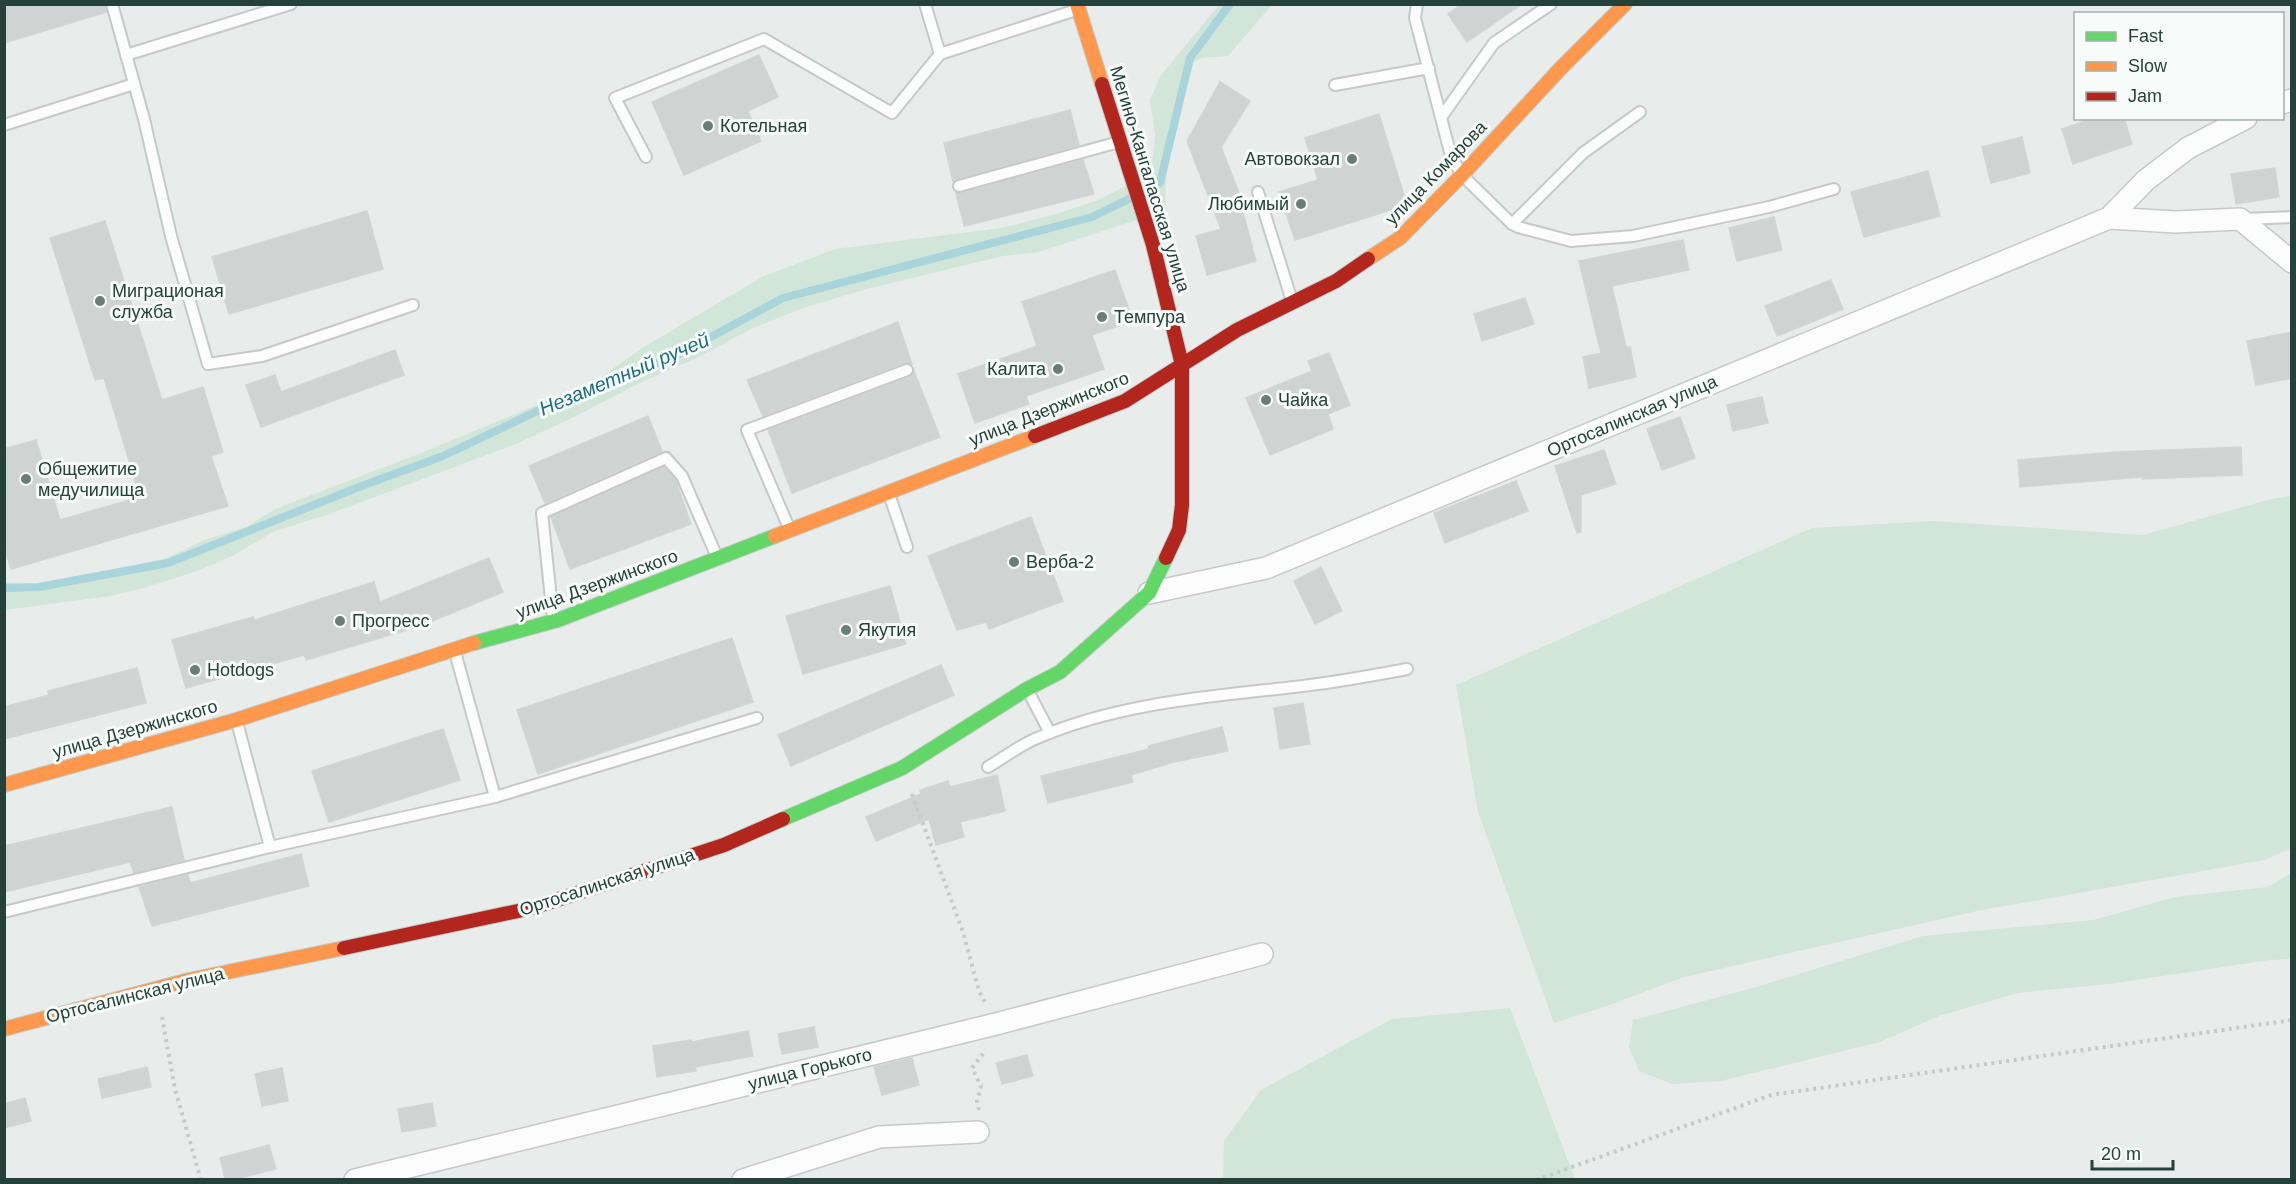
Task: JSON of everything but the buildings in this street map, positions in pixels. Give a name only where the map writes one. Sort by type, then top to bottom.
[{"type":"main road","name":"улица Комарова","points":[[1182,365],[1237,330],[1336,281],[1400,238],[1560,69],[1625,4]]},
{"type":"main road","name":"Мегино-Кангаласская улица","points":[[1078,7],[1133,175],[1182,365]]},
{"type":"main road","name":"Ортосалинская улица","points":[[4,1029],[156,988],[532,908],[724,845],[902,768],[1027,689],[1060,672],[1149,592],[1179,530],[1182,505],[1182,365]]},
{"type":"main road","name":"улица Дзержинского","points":[[4,785],[236,720],[454,648],[554,621],[1125,401],[1182,365]]},
{"type":"street","name":"Ортосалинская улица","points":[[1149,592],[1266,568],[2109,218],[2146,180],[2188,148],[2242,120]]},
{"type":"street","name":"Ортосалинская улица","points":[[2109,218],[2175,222],[2240,219]]},
{"type":"street","points":[[2240,219],[2292,262]]},
{"type":"street","name":"улица Горького","points":[[355,1179],[996,1024],[1262,954]]},
{"type":"street","points":[[743,1179],[879,1137],[978,1132]]},
{"type":"lane","points":[[112,4],[171,236],[208,364],[262,356],[413,305]]},
{"type":"lane","points":[[126,55],[291,4]]},
{"type":"lane","points":[[925,4],[940,54]]},
{"type":"lane","points":[[1417,4],[1415,18],[1451,156],[1462,175],[1512,224],[1571,241],[1633,236],[1768,207],[1834,189]]},
{"type":"lane","points":[[1442,116],[1494,43],[1551,4]]},
{"type":"lane","points":[[646,158],[615,98],[764,39],[892,113],[940,54],[1078,7]]},
{"type":"lane","points":[[1335,85],[1429,68]]},
{"type":"lane","points":[[4,125],[134,84]]},
{"type":"lane","points":[[1512,224],[1583,153],[1640,112]]},
{"type":"lane","points":[[959,186],[1122,141]]},
{"type":"lane","points":[[1258,192],[1293,302]]},
{"type":"lane","name":"Ортосалинская улица","points":[[2240,219],[2292,218]]},
{"type":"lane","points":[[790,531],[747,430],[907,370]]},
{"type":"lane","points":[[554,621],[542,513],[666,458],[682,476],[718,559]]},
{"type":"lane","points":[[889,492],[907,547]]},
{"type":"lane","points":[[454,648],[495,797]]},
{"type":"lane","points":[[988,767],[1033,740],[1072,724],[1172,701],[1295,687],[1407,669]]},
{"type":"lane","points":[[1027,689],[1050,733]]},
{"type":"lane","points":[[4,912],[270,847],[495,797],[758,718]]},
{"type":"lane","points":[[236,720],[270,847]]},
{"type":"path","points":[[902,768],[963,932],[979,991],[996,1024],[984,1054],[972,1068],[981,1086],[977,1101],[981,1117],[978,1132]]},
{"type":"path","points":[[156,988],[175,1089],[201,1179]]},
{"type":"path","points":[[1536,1179],[1771,1095],[2292,1020]]},
{"type":"green space","points":[[1219,5],[1272,5],[1228,56],[1202,58],[1194,62],[1169,156],[1167,210],[1039,252],[1003,256],[867,289],[803,308],[751,329],[697,358],[642,382],[516,444],[330,514],[275,531],[232,556],[197,571],[110,596],[5,610],[4,582],[37,585],[164,559],[207,539],[248,526],[275,509],[421,453],[595,381],[647,345],[764,276],[835,249],[1001,228],[1056,214],[1098,200],[1151,173],[1155,135],[1150,100],[1161,75]]},
{"type":"green space","points":[[2291,496],[2291,848],[2265,860],[1977,911],[1684,977],[1554,1023],[1478,812],[1456,685],[1812,528],[1933,521],[2143,535],[2271,499]]},
{"type":"green space","points":[[2291,873],[2291,959],[2270,960],[2109,984],[2018,993],[1939,1016],[1880,1042],[1721,1081],[1672,1084],[1639,1071],[1629,1047],[1633,1020],[1756,987],[1923,936],[2093,920],[2175,897],[2268,887]]},
{"type":"green space","points":[[1510,1008],[1575,1179],[1223,1179],[1224,1141],[1261,1090],[1392,1019]]},
{"type":"waterway","name":"Незаметный ручей","points":[[1143,192],[1160,183],[1190,58],[1230,4]]},
{"type":"waterway","name":"Незаметный ручей","points":[[4,588],[39,587],[168,563],[443,456],[571,395],[672,358],[783,298],[1092,217],[1131,198]]},
{"type":"traffic: fast","points":[[474,643],[558,620],[775,536]]},
{"type":"traffic: fast","points":[[783,819],[902,768],[1027,689],[1060,672],[1149,593],[1166,558]]},
{"type":"traffic: slow","points":[[1077,4],[1102,84]]},
{"type":"traffic: slow","points":[[1368,259],[1400,238],[1560,69],[1625,4]]},
{"type":"traffic: slow","points":[[775,536],[1035,436]]},
{"type":"traffic: slow","points":[[4,785],[236,720],[474,643]]},
{"type":"traffic: slow","points":[[4,1029],[189,980],[344,948]]},
{"type":"traffic: jam","points":[[1102,84],[1153,245],[1182,365],[1182,505],[1179,530],[1166,558]]},
{"type":"traffic: jam","points":[[1035,436],[1125,401],[1237,330],[1336,281],[1368,259]]},
{"type":"traffic: jam","points":[[344,948],[532,908],[724,845],[783,819]]},
{"type":"place","name":"Котельная","points":[[708,126]]},
{"type":"place","name":"Автовокзал","points":[[1352,159]]},
{"type":"place","name":"Любимый","points":[[1301,204]]},
{"type":"place","name":"Миграционая служба","points":[[100,301]]},
{"type":"place","name":"Темпура","points":[[1102,317]]},
{"type":"place","name":"Калита","points":[[1058,369]]},
{"type":"place","name":"Чайка","points":[[1266,400]]},
{"type":"place","name":"Общежитие медучилища","points":[[26,479]]},
{"type":"place","name":"Верба-2","points":[[1014,562]]},
{"type":"place","name":"Прогресс","points":[[340,621]]},
{"type":"place","name":"Якутия","points":[[846,630]]},
{"type":"place","name":"Hotdogs","points":[[195,670]]}]
